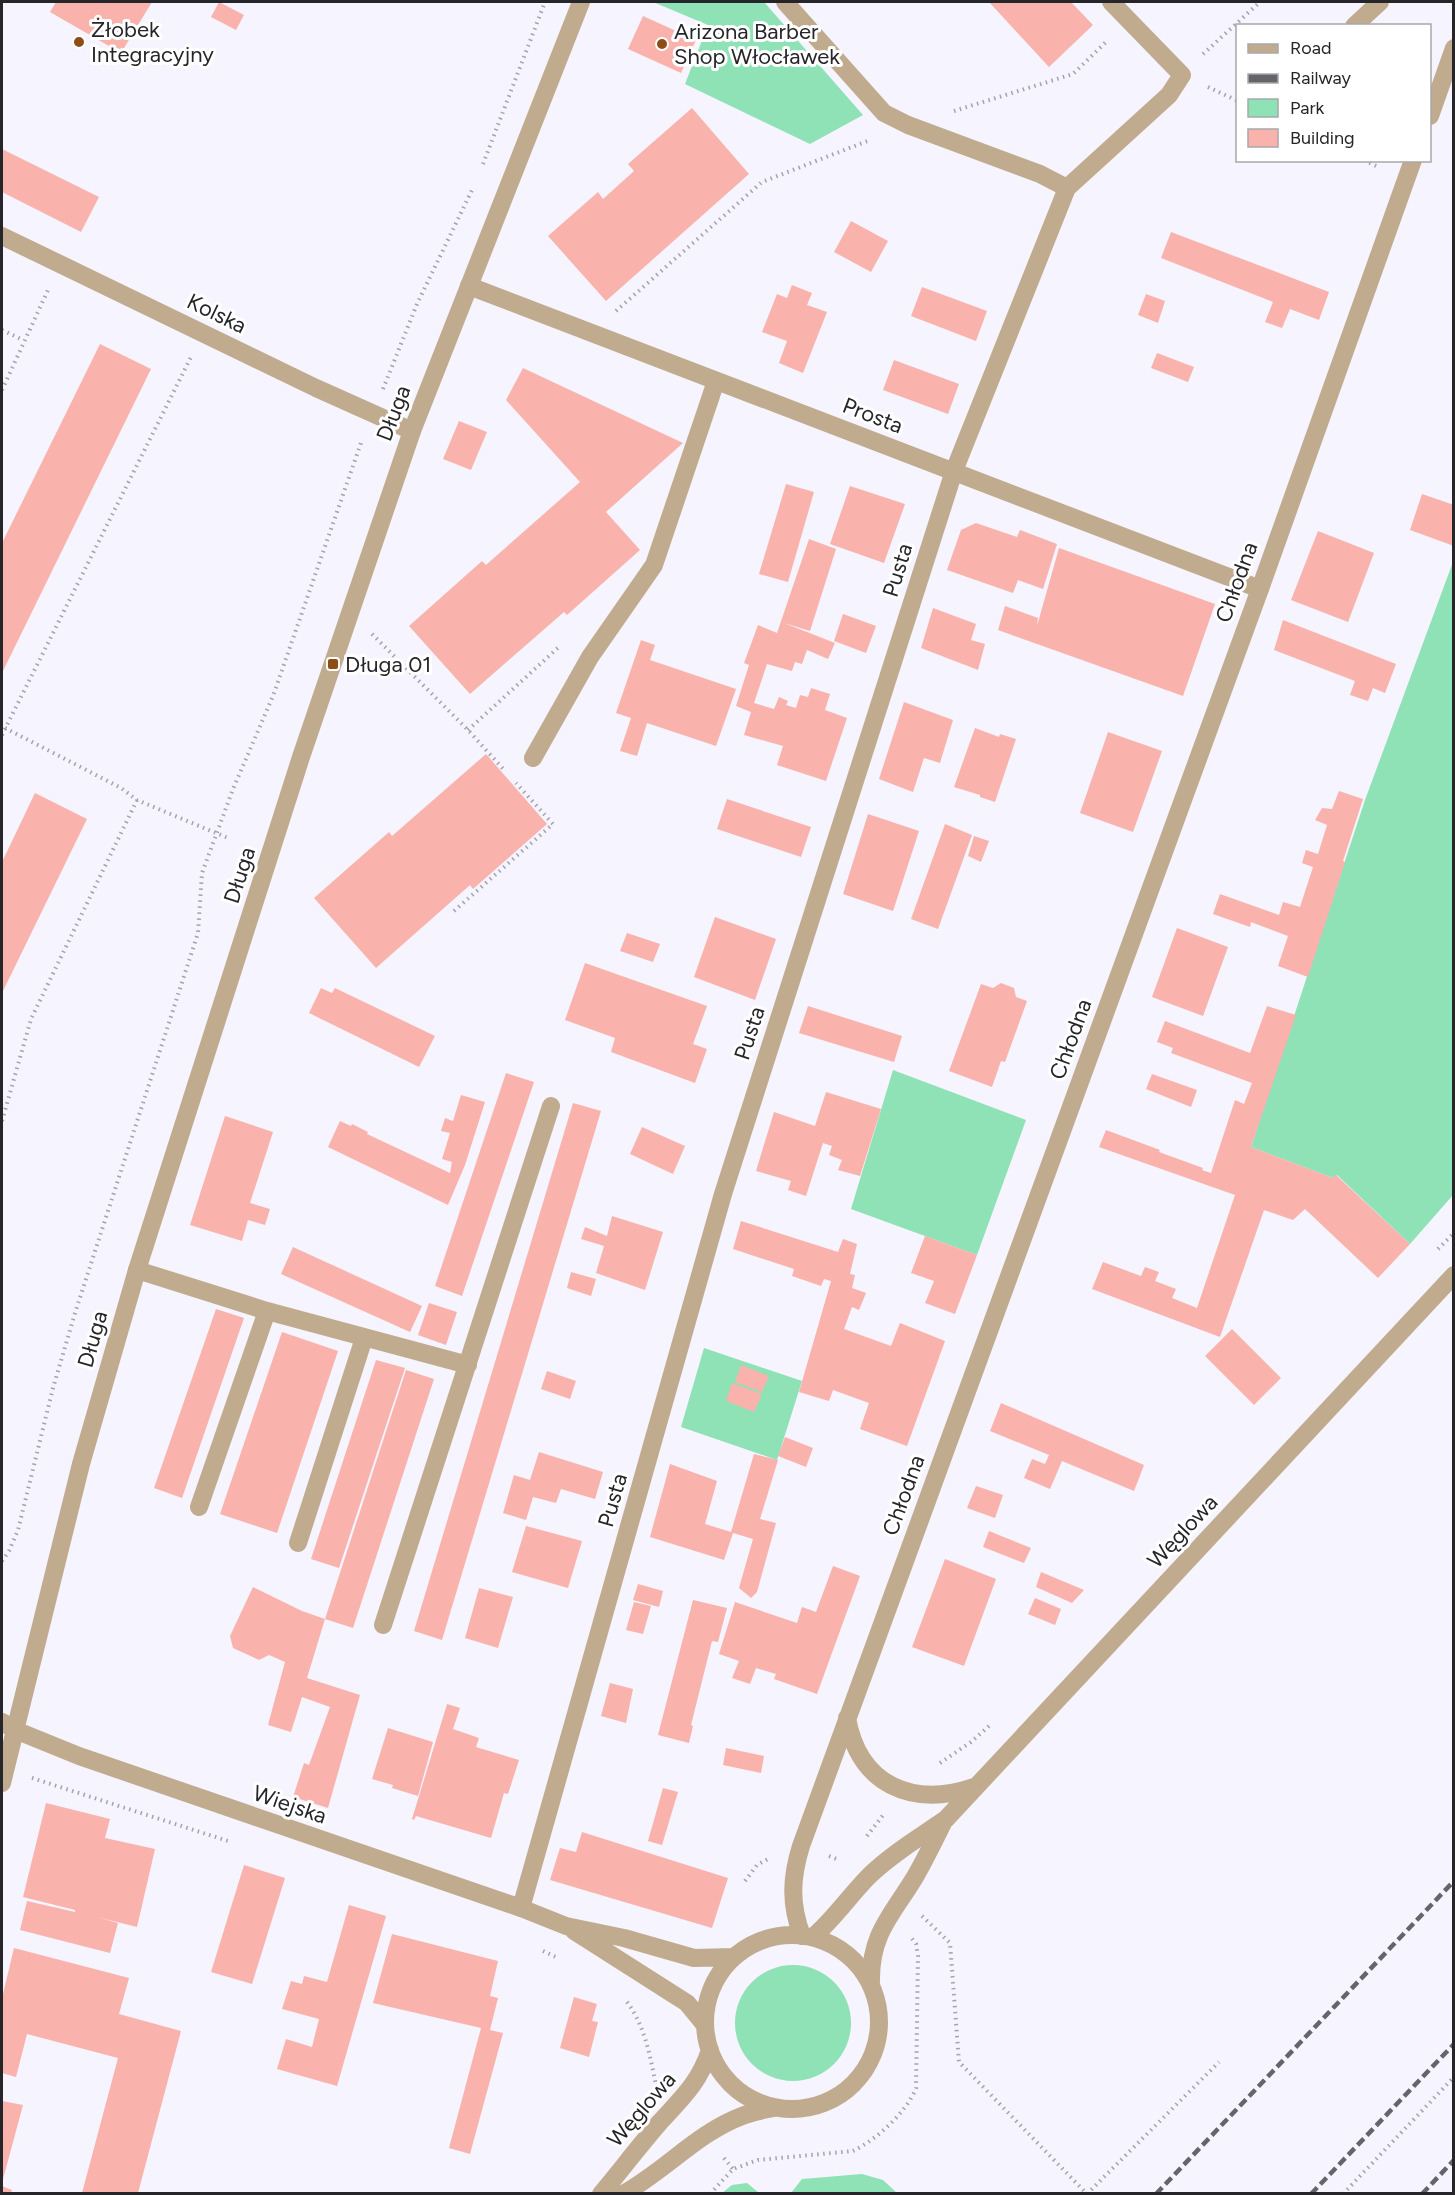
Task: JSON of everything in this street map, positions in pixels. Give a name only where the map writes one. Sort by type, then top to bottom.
[{"type":"street","name":"Długa","points":[[4,1774],[8,1726],[137,1270],[301,757],[412,431],[581,2]]},
{"type":"street","points":[[785,2],[884,114],[1040,174],[1067,188],[1169,94],[1182,75],[1110,2]]},
{"type":"street","points":[[1356,24],[1380,2]]},
{"type":"street","points":[[1431,113],[1454,48]]},
{"type":"street","name":"Chłodna","points":[[808,1936],[792,1902],[794,1867],[1260,589],[1412,162]]},
{"type":"street","name":"Pusta","points":[[520,1908],[723,1194],[954,471],[1067,188]]},
{"type":"street","name":"Kolska","points":[[2,236],[412,431]]},
{"type":"street","name":"Prosta","points":[[469,286],[1260,589]]},
{"type":"street","points":[[533,758],[590,657],[654,565],[716,381]]},
{"type":"street","points":[[383,1625],[551,1106]]},
{"type":"street","points":[[137,1270],[267,1311],[468,1365]]},
{"type":"street","name":"Węglowa","points":[[808,1936],[832,1919],[869,1876],[889,1858],[946,1819],[1454,1275]]},
{"type":"street","points":[[199,1507],[267,1311]]},
{"type":"street","points":[[298,1543],[364,1338]]},
{"type":"street","points":[[847,1718],[849,1734],[864,1762],[874,1774],[902,1791],[927,1796],[944,1795],[978,1785]]},
{"type":"street","name":"Wiejska","points":[[8,1726],[79,1756],[520,1908],[566,1926],[624,1938],[694,1958],[733,1957]]},
{"type":"street","name":"Węglowa","points":[[871,1982],[870,1965],[873,1949],[887,1919],[915,1877],[946,1819]]},
{"type":"street","name":"Wiejska","points":[[566,1926],[610,1956],[680,1998],[705,2025]]},
{"type":"street","points":[[623,2193],[638,2186],[704,2136],[741,2116],[774,2108],[806,2109],[823,2104],[851,2088],[863,2074],[873,2057],[880,2020],[871,1982],[847,1954],[831,1944],[808,1936],[784,1935],[765,1939],[733,1957],[715,1981],[706,2010],[705,2025],[710,2050],[717,2067],[741,2093],[774,2108]]},
{"type":"street","name":"Węglowa","points":[[601,2193],[693,2087],[704,2068],[710,2050]]},
{"type":"path","points":[[482,166],[545,2]]},
{"type":"path","points":[[1236,24],[1260,2]]},
{"type":"path","points":[[591,333],[762,182],[908,125],[1073,74],[1129,21]]},
{"type":"path","points":[[1236,24],[1182,75],[1236,100]]},
{"type":"path","points":[[1368,162],[1382,169]]},
{"type":"path","points":[[2,1561],[18,1530],[53,1388],[75,1313],[198,933],[202,873],[233,789],[273,696],[352,465],[417,304],[473,188]]},
{"type":"path","points":[[2,390],[60,265]]},
{"type":"path","points":[[2,330],[24,340]]},
{"type":"path","points":[[2,735],[203,333]]},
{"type":"path","points":[[369,632],[468,730],[507,773]]},
{"type":"path","points":[[468,730],[565,642]]},
{"type":"path","points":[[5,728],[121,788],[137,800],[228,838]]},
{"type":"path","points":[[454,911],[553,824],[514,782]]},
{"type":"path","points":[[2,1121],[31,1019],[137,800]]},
{"type":"path","points":[[1438,1250],[1454,1233]]},
{"type":"path","points":[[861,1844],[912,1778],[947,1759],[998,1718]]},
{"type":"path","points":[[4,1774],[47,1784],[236,1844]]},
{"type":"path","points":[[829,1856],[839,1860]]},
{"type":"path","points":[[745,1881],[756,1865],[767,1859],[776,1862]]},
{"type":"path","points":[[917,1911],[950,1943],[959,2062],[1087,2193],[1219,2062]]},
{"type":"path","points":[[710,2193],[734,2169],[758,2160],[853,2151],[864,2146],[904,2110],[911,2100],[916,2088],[918,1956],[916,1944],[908,1932],[887,1919]]},
{"type":"path","points":[[535,1948],[562,1960]]},
{"type":"path","points":[[623,1997],[635,2012],[644,2034],[656,2087],[675,2107]]},
{"type":"path","points":[[1343,2193],[1454,2077]]},
{"type":"path","points":[[704,2136],[734,2169]]},
{"type":"green space","points":[[653,2],[764,2],[863,115],[810,144],[685,84],[708,25]]},
{"type":"green space","points":[[1453,562],[1453,1195],[1410,1244],[1337,1175],[1333,1178],[1251,1147],[1365,800]]},
{"type":"green space","points":[[893,1070],[1026,1120],[977,1255],[851,1209]]},
{"type":"green space","points":[[704,1348],[802,1381],[777,1460],[681,1427]]},
{"type":"green space","points":[[793,1965],[815,1970],[834,1982],[846,2001],[851,2023],[846,2045],[834,2064],[815,2076],[793,2081],[771,2076],[752,2064],[740,2045],[735,2023],[740,2001],[752,1982],[771,1970]]},
{"type":"green space","points":[[862,2174],[883,2180],[897,2193],[791,2193],[802,2179]]},
{"type":"green space","points":[[747,2183],[759,2193],[722,2193],[732,2185]]},
{"type":"building","points":[[56,2],[152,2],[121,53],[50,12]]},
{"type":"building","points":[[219,2],[244,15],[236,30],[211,17]]},
{"type":"building","points":[[989,2],[1071,2],[1093,25],[1049,67]]},
{"type":"building","name":"Arizona Barber Shop Włocławek","points":[[643,16],[696,40],[681,73],[628,49]]},
{"type":"building","points":[[692,108],[749,174],[606,301],[548,236],[598,192],[603,199],[634,171],[628,164]]},
{"type":"building","points":[[2,149],[99,197],[81,232],[2,192]]},
{"type":"building","points":[[851,221],[888,241],[871,272],[834,252]]},
{"type":"building","points":[[1171,232],[1329,292],[1319,320],[1290,309],[1282,328],[1265,322],[1273,302],[1161,258]]},
{"type":"building","points":[[792,285],[812,293],[807,305],[827,312],[803,373],[779,363],[787,341],[762,332],[777,294],[787,298]]},
{"type":"building","points":[[922,287],[987,311],[976,341],[911,316]]},
{"type":"building","points":[[1146,294],[1165,301],[1158,323],[1138,315]]},
{"type":"building","points":[[100,344],[151,369],[2,673],[2,543]]},
{"type":"building","points":[[1157,353],[1194,367],[1188,382],[1151,368]]},
{"type":"building","points":[[894,360],[959,384],[948,414],[883,390]]},
{"type":"building","points":[[523,368],[683,443],[606,512],[640,550],[567,615],[564,612],[470,694],[409,626],[482,561],[486,565],[580,482],[506,400]]},
{"type":"building","points":[[459,421],[487,432],[471,470],[443,459]]},
{"type":"building","points":[[786,484],[814,492],[788,582],[759,574]]},
{"type":"building","points":[[850,486],[905,504],[884,563],[830,544]]},
{"type":"building","points":[[1422,494],[1454,505],[1454,546],[1410,530]]},
{"type":"building","points":[[976,523],[1017,537],[1020,530],[1057,544],[1043,589],[1018,580],[1013,593],[947,570],[961,530]]},
{"type":"building","points":[[1318,531],[1374,553],[1348,622],[1291,600]]},
{"type":"building","points":[[809,539],[836,549],[810,631],[784,623],[835,643],[828,659],[807,650],[802,664],[795,662],[792,671],[767,664],[754,703],[774,709],[779,697],[788,701],[786,705],[796,708],[800,695],[808,697],[811,688],[830,694],[825,710],[847,718],[826,781],[777,765],[783,746],[744,735],[751,712],[736,706],[749,665],[744,663],[758,625],[777,633]]},
{"type":"building","points":[[1059,548],[1215,604],[1183,696],[998,630],[1005,606],[1038,618],[1037,626]]},
{"type":"building","points":[[933,608],[976,624],[971,640],[985,644],[978,670],[921,648]]},
{"type":"building","points":[[843,614],[876,626],[866,653],[834,641]]},
{"type":"building","points":[[1283,620],[1396,664],[1385,693],[1373,688],[1368,701],[1350,695],[1355,681],[1274,650]]},
{"type":"building","points":[[641,640],[655,645],[650,660],[736,689],[716,746],[647,723],[637,756],[620,751],[631,718],[616,713]]},
{"type":"building","points":[[904,702],[953,720],[940,763],[924,758],[913,792],[879,779]]},
{"type":"building","points":[[975,728],[999,737],[1000,734],[1016,739],[995,802],[954,787]]},
{"type":"building","points":[[1108,732],[1162,751],[1133,832],[1080,813]]},
{"type":"building","points":[[486,754],[547,824],[473,889],[470,885],[376,968],[314,898],[389,832],[392,836]]},
{"type":"building","points":[[1339,791],[1363,799],[1308,977],[1278,966],[1288,936],[1251,922],[1250,927],[1213,914],[1220,894],[1279,915],[1283,902],[1300,907],[1313,867],[1302,863],[1306,850],[1318,854],[1327,825],[1315,820],[1322,808],[1332,809]]},
{"type":"building","points":[[35,793],[87,819],[2,993],[2,862]]},
{"type":"building","points":[[727,799],[811,827],[801,857],[717,829]]},
{"type":"building","points":[[868,814],[919,831],[893,911],[843,894]]},
{"type":"building","points":[[945,824],[972,835],[938,929],[911,919]]},
{"type":"building","points":[[974,836],[989,841],[981,862],[968,856]]},
{"type":"building","points":[[715,917],[776,939],[755,1000],[694,977]]},
{"type":"building","points":[[1177,928],[1228,947],[1203,1016],[1152,997]]},
{"type":"building","points":[[627,933],[660,944],[653,962],[620,951]]},
{"type":"building","points":[[585,963],[707,1006],[693,1044],[707,1049],[695,1083],[611,1052],[615,1038],[565,1020]]},
{"type":"building","points":[[1001,983],[1014,988],[1016,997],[1027,1001],[1005,1062],[1001,1061],[992,1087],[949,1071],[981,984],[993,988]]},
{"type":"building","points":[[321,988],[332,993],[335,988],[435,1036],[419,1067],[309,1013]]},
{"type":"building","points":[[808,1006],[902,1036],[894,1062],[799,1033]]},
{"type":"building","points":[[1267,1006],[1296,1015],[1251,1147],[1333,1178],[1336,1175],[1410,1244],[1378,1278],[1305,1209],[1293,1220],[1264,1210],[1220,1337],[1092,1289],[1103,1262],[1141,1276],[1145,1267],[1159,1272],[1155,1281],[1176,1289],[1172,1298],[1197,1308],[1235,1195],[1099,1147],[1106,1130],[1160,1150],[1159,1152],[1211,1173],[1235,1100],[1244,1104],[1252,1083],[1171,1053],[1173,1048],[1157,1042],[1165,1021],[1250,1053]]},
{"type":"building","points":[[506,1073],[534,1082],[462,1296],[435,1286]]},
{"type":"building","points":[[1152,1074],[1197,1090],[1191,1107],[1146,1089]]},
{"type":"building","points":[[826,1092],[881,1109],[860,1176],[838,1170],[842,1160],[829,1155],[832,1146],[823,1143],[806,1196],[788,1190],[791,1181],[756,1171],[774,1112],[815,1126]]},
{"type":"building","points":[[461,1095],[485,1102],[465,1165],[448,1205],[328,1147],[340,1121],[351,1126],[352,1124],[368,1132],[367,1134],[450,1173],[452,1162],[442,1159],[450,1133],[441,1131],[445,1118],[453,1121]]},
{"type":"building","points":[[573,1103],[601,1111],[442,1640],[414,1631]]},
{"type":"building","points":[[225,1116],[273,1132],[250,1203],[270,1209],[265,1225],[248,1220],[242,1241],[190,1225]]},
{"type":"building","points":[[642,1127],[685,1146],[673,1174],[630,1154]]},
{"type":"building","points":[[612,1216],[663,1232],[645,1290],[596,1273],[604,1246],[581,1239],[585,1227],[607,1236]]},
{"type":"building","points":[[741,1221],[838,1252],[843,1239],[857,1244],[850,1274],[855,1275],[852,1288],[866,1293],[859,1310],[852,1307],[844,1329],[891,1346],[900,1323],[945,1341],[907,1446],[860,1429],[869,1403],[833,1390],[829,1401],[799,1392],[831,1281],[824,1279],[821,1286],[792,1276],[794,1269],[733,1249]]},
{"type":"building","points":[[925,1236],[977,1255],[955,1314],[925,1303],[934,1281],[911,1273]]},
{"type":"building","points":[[293,1247],[422,1306],[410,1332],[281,1274]]},
{"type":"building","points":[[571,1272],[596,1279],[591,1296],[567,1288]]},
{"type":"building","points":[[429,1303],[457,1312],[446,1345],[418,1335]]},
{"type":"building","points":[[216,1309],[244,1318],[182,1498],[154,1488]]},
{"type":"building","points":[[1232,1329],[1281,1378],[1254,1405],[1205,1356]]},
{"type":"building","points":[[282,1332],[338,1351],[277,1533],[220,1514]]},
{"type":"building","points":[[376,1360],[405,1368],[339,1568],[311,1559]]},
{"type":"building","points":[[741,1365],[769,1376],[762,1392],[735,1382]]},
{"type":"building","points":[[406,1370],[434,1379],[353,1628],[325,1619]]},
{"type":"building","points":[[547,1371],[576,1381],[570,1399],[541,1389]]},
{"type":"building","points":[[732,1383],[762,1394],[754,1412],[726,1401]]},
{"type":"building","points":[[1001,1403],[1144,1465],[1134,1491],[1062,1461],[1050,1489],[1024,1478],[1032,1459],[1045,1464],[1049,1455],[990,1431]]},
{"type":"building","points":[[785,1437],[813,1448],[806,1467],[778,1456]]},
{"type":"building","points":[[539,1452],[603,1472],[595,1499],[561,1489],[556,1503],[533,1497],[526,1520],[503,1513],[514,1475],[530,1480]]},
{"type":"building","points":[[754,1454],[778,1460],[760,1519],[776,1523],[757,1592],[751,1598],[739,1588],[753,1539],[733,1533],[724,1560],[650,1537],[670,1464],[717,1481],[705,1524],[731,1532]]},
{"type":"building","points":[[976,1486],[1003,1495],[995,1518],[967,1508]]},
{"type":"building","points":[[526,1526],[582,1541],[568,1588],[512,1572]]},
{"type":"building","points":[[989,1531],[1031,1548],[1024,1563],[983,1547]]},
{"type":"building","points":[[945,1559],[996,1579],[964,1666],[912,1647]]},
{"type":"building","points":[[833,1566],[860,1576],[817,1694],[774,1679],[776,1674],[756,1668],[750,1684],[732,1678],[739,1661],[719,1654],[735,1602],[797,1623],[802,1607],[816,1612]]},
{"type":"building","points":[[1041,1572],[1084,1590],[1072,1603],[1036,1587]]},
{"type":"building","points":[[638,1584],[663,1591],[659,1607],[633,1600]]},
{"type":"building","points":[[253,1587],[302,1611],[325,1619],[307,1678],[360,1695],[328,1808],[293,1797],[304,1763],[309,1765],[330,1707],[302,1697],[291,1732],[268,1725],[285,1662],[269,1655],[259,1660],[233,1648],[230,1636]]},
{"type":"building","points":[[479,1588],[513,1597],[498,1648],[465,1638]]},
{"type":"building","points":[[1035,1598],[1061,1609],[1055,1625],[1028,1614]]},
{"type":"building","points":[[693,1600],[727,1608],[718,1642],[712,1641],[691,1725],[693,1726],[689,1743],[658,1735]]},
{"type":"building","points":[[634,1602],[651,1606],[643,1634],[626,1630]]},
{"type":"building","points":[[610,1683],[633,1689],[626,1723],[601,1716]]},
{"type":"building","points":[[447,1704],[460,1708],[453,1729],[479,1738],[476,1747],[519,1760],[508,1794],[504,1793],[491,1838],[416,1816],[414,1820],[412,1819]]},
{"type":"building","points":[[388,1728],[433,1742],[418,1796],[372,1779]]},
{"type":"building","points":[[726,1748],[764,1756],[761,1773],[723,1765]]},
{"type":"building","points":[[663,1788],[678,1792],[662,1845],[648,1841]]},
{"type":"building","points":[[46,1803],[110,1819],[105,1838],[155,1849],[137,1927],[97,1917],[118,1923],[110,1953],[20,1930],[27,1901],[75,1912],[75,1910],[23,1897]]},
{"type":"building","points":[[582,1832],[728,1878],[712,1928],[550,1880],[560,1848],[576,1852]]},
{"type":"building","points":[[244,1865],[285,1878],[252,1984],[211,1972]]},
{"type":"building","points":[[349,1905],[386,1916],[337,2086],[277,2069],[286,2039],[312,2047],[319,2019],[282,2009],[291,1981],[302,1984],[304,1976],[327,1982]]},
{"type":"building","points":[[392,1934],[498,1961],[490,1996],[498,1998],[490,2030],[503,2033],[470,2154],[449,2148],[481,2028],[373,2003]]},
{"type":"building","points":[[14,1948],[129,1978],[119,2014],[181,2031],[138,2193],[82,2193],[118,2058],[27,2034],[16,2077],[2,2073],[2,1998]]},
{"type":"building","points":[[574,1997],[597,2004],[592,2021],[598,2022],[589,2057],[560,2048]]},
{"type":"building","points":[[2,2101],[23,2105],[2,2183]]},
{"type":"building","points":[[2,2186],[12,2190],[11,2193],[2,2193]]},
{"type":"railway","points":[[1156,2194],[1454,1881]]},
{"type":"railway","points":[[1311,2194],[1454,2044]]},
{"type":"railway","points":[[1422,2194],[1454,2160]]},
{"type":"place","name":"Żłobek Integracyjny","points":[[79,42]]},
{"type":"place","name":"Arizona Barber Shop Włocławek","points":[[662,44]]},
{"type":"place","name":"Długa 01","points":[[333,664]]}]
